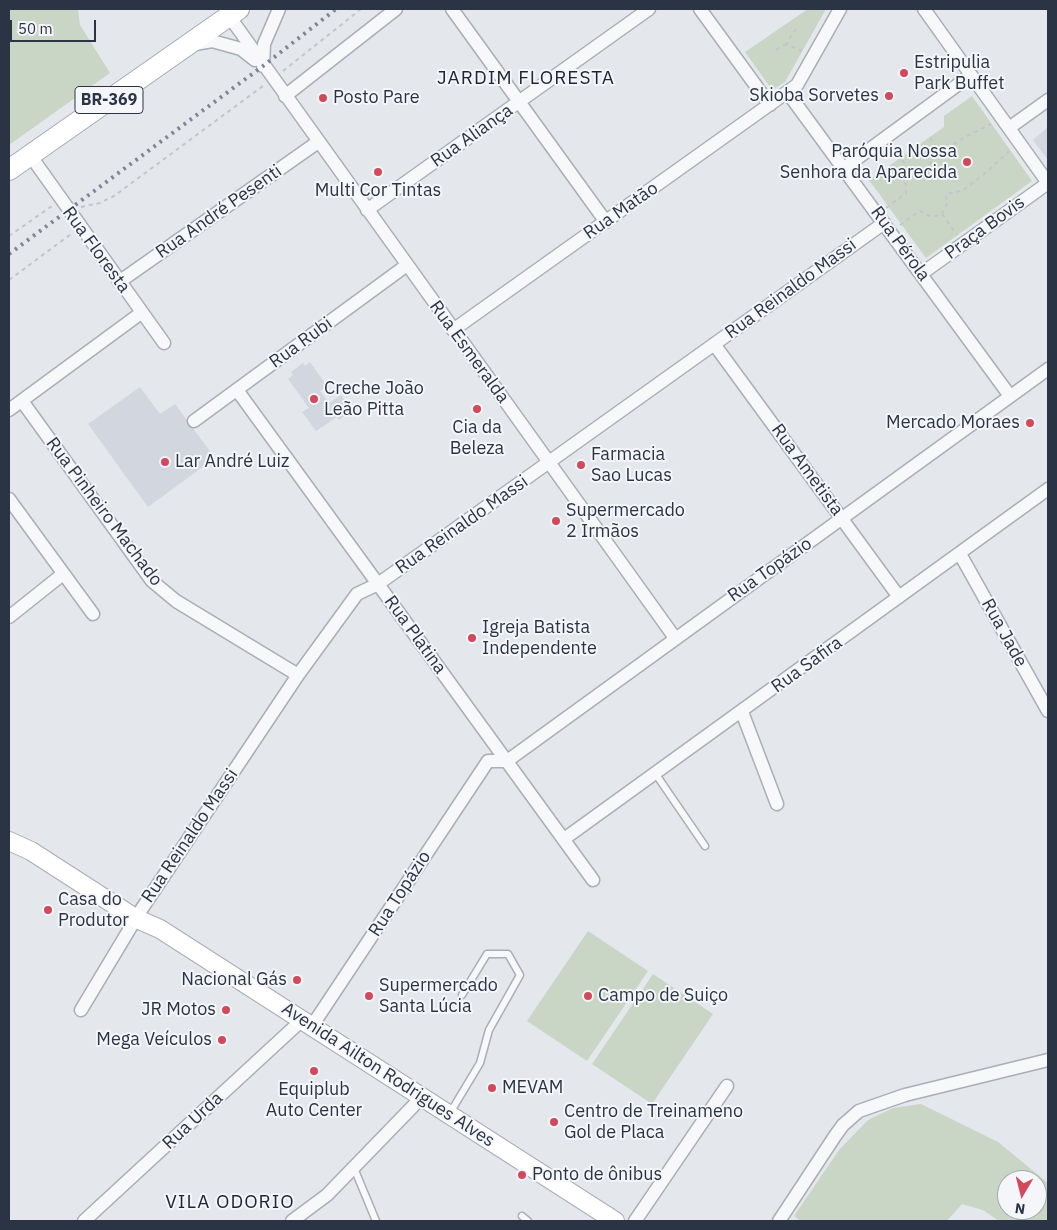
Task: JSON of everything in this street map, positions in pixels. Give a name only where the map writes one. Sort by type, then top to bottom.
[{"type":"main road","name":"BR-369","points":[[9,170],[234,12]]},
{"type":"main road","name":"Avenida Ailton Rodrigues Alves","points":[[9,830],[38,843],[160,929],[615,1221]]},
{"type":"main road","name":"Avenida Ailton Rodrigues Alves","points":[[9,841],[31,851],[138,914]]},
{"type":"street","points":[[264,66],[264,44],[279,9]]},
{"type":"street","points":[[286,96],[396,9]]},
{"type":"street","points":[[452,9],[606,222]]},
{"type":"street","name":"Rua Aliança","points":[[367,210],[649,9]]},
{"type":"street","points":[[700,9],[770,105]]},
{"type":"street","name":"Rua Matão","points":[[453,330],[798,85],[840,9]]},
{"type":"street","points":[[924,9],[1048,183]]},
{"type":"street","name":"Rua Esmeralda","points":[[234,12],[273,79],[675,638]]},
{"type":"street","name":"Rua Esmeralda","points":[[188,44],[212,41],[241,49],[264,66]]},
{"type":"street","points":[[844,168],[971,75]]},
{"type":"street","name":"Rua Pérola","points":[[788,93],[1010,396]]},
{"type":"street","points":[[1009,128],[1048,100]]},
{"type":"street","name":"Rua André Pesenti","points":[[119,282],[318,142]]},
{"type":"street","name":"Rua Floresta","points":[[30,156],[164,343]]},
{"type":"street","name":"Praça Bovis","points":[[921,274],[1048,183]]},
{"type":"street","name":"Rua Reinaldo Massi","points":[[81,1010],[138,914],[298,675],[357,594],[378,584],[884,223]]},
{"type":"street","name":"Rua Rubi","points":[[194,421],[407,265]]},
{"type":"street","points":[[13,405],[141,313]]},
{"type":"street","name":"Rua Ametista","points":[[714,344],[900,597]]},
{"type":"street","name":"Rua Topázio","points":[[507,761],[1048,369]]},
{"type":"street","name":"Rua Platina","points":[[237,390],[593,880]]},
{"type":"street","name":"Rua Pinheiro Machado","points":[[13,405],[152,581],[176,601],[298,675]]},
{"type":"street","name":"Rua Safira","points":[[564,839],[1048,489]]},
{"type":"street","points":[[9,499],[93,614]]},
{"type":"street","name":"Rua Jade","points":[[960,554],[1048,711]]},
{"type":"street","points":[[9,617],[63,574]]},
{"type":"street","points":[[742,712],[777,804]]},
{"type":"street","name":"Rua Topázio","points":[[307,1023],[497,748]]},
{"type":"street","points":[[488,761],[507,761]]},
{"type":"street","name":"Rua Urda","points":[[84,1221],[307,1023]]},
{"type":"street","points":[[779,1221],[843,1125],[859,1111],[905,1095],[1048,1060]]},
{"type":"street","points":[[635,1221],[727,1086]]},
{"type":"street","points":[[292,1221],[327,1195],[422,1097]]},
{"type":"lane","points":[[655,773],[705,846]]},
{"type":"lane","points":[[450,1114],[480,1063],[489,1030],[520,975],[508,954],[487,954],[462,995]]},
{"type":"lane","points":[[354,1168],[376,1221]]},
{"type":"lane","points":[[522,1216],[528,1221]]},
{"type":"path","points":[[9,236],[50,206],[87,207],[114,196],[273,79],[361,9]]},
{"type":"path","points":[[776,50],[786,44],[796,29]]},
{"type":"path","points":[[786,44],[814,56]]},
{"type":"path","points":[[884,223],[906,193],[905,177],[910,171],[921,169],[926,171],[933,159],[940,153],[1001,117]]},
{"type":"path","points":[[884,138],[910,171]]},
{"type":"path","points":[[930,138],[940,153]]},
{"type":"path","points":[[884,223],[920,211],[932,217],[942,214],[948,204],[946,194],[962,191],[1019,142]]},
{"type":"path","points":[[942,214],[963,243]]},
{"type":"path","points":[[9,280],[80,228]]},
{"type":"shaded area","points":[[1048,127],[1048,160],[1033,140]]},
{"type":"shaded area","name":"Creche João Leão Pitta","points":[[310,362],[327,386],[320,391],[329,403],[341,395],[352,410],[339,420],[337,417],[316,431],[302,412],[309,408],[288,379],[293,375],[291,372],[303,363],[305,366]]},
{"type":"shaded area","points":[[140,387],[160,414],[175,404],[215,458],[148,507],[88,424]]},
{"type":"green space","points":[[9,9],[78,9],[80,25],[110,73],[9,145]]},
{"type":"green space","points":[[808,9],[826,9],[785,82],[772,90],[745,52]]},
{"type":"green space","points":[[972,96],[1032,181],[926,258],[869,180],[944,127],[944,116]]},
{"type":"green space","name":"Campo de Suiço","points":[[588,931],[648,971],[587,1061],[527,1021]]},
{"type":"green space","name":"Campo de Suiço","points":[[653,974],[713,1014],[652,1104],[592,1064]]},
{"type":"green space","points":[[921,1104],[998,1142],[1032,1170],[997,1170],[997,1220],[983,1210],[962,1204],[947,1221],[801,1221],[794,1216],[839,1150],[868,1120],[893,1108]]},
{"type":"green space","points":[[1048,1183],[1048,1221],[998,1220],[1047,1220]]},
{"type":"railway","points":[[9,254],[263,66],[336,9]]},
{"type":"place","name":"Estripulia Park Buffet","points":[[904,73]]},
{"type":"place","name":"Skioba Sorvetes","points":[[889,96]]},
{"type":"place","name":"Posto Pare","points":[[323,98]]},
{"type":"place","name":"Paróquia Nossa Senhora da Aparecida","points":[[967,162]]},
{"type":"place","name":"Multi Cor Tintas","points":[[378,172]]},
{"type":"place","name":"Creche João Leão Pitta","points":[[314,399]]},
{"type":"place","name":"Cia da Beleza","points":[[477,409]]},
{"type":"place","name":"Mercado Moraes","points":[[1030,423]]},
{"type":"place","name":"Lar André Luiz","points":[[165,462]]},
{"type":"place","name":"Farmacia Sao Lucas","points":[[581,465]]},
{"type":"place","name":"Supermercado 2 Irmãos","points":[[556,521]]},
{"type":"place","name":"Igreja Batista Independente","points":[[472,638]]},
{"type":"place","name":"Casa do Produtor","points":[[48,910]]},
{"type":"place","name":"Nacional Gás","points":[[297,980]]},
{"type":"place","name":"Supermercado Santa Lúcia","points":[[369,996]]},
{"type":"place","name":"Campo de Suiço","points":[[588,996]]},
{"type":"place","name":"JR Motos","points":[[226,1010]]},
{"type":"place","name":"Mega Veículos","points":[[222,1040]]},
{"type":"place","name":"Equiplub Auto Center","points":[[314,1071]]},
{"type":"place","name":"MEVAM","points":[[492,1088]]},
{"type":"place","name":"Centro de Treinameno Gol de Placa","points":[[554,1122]]},
{"type":"place","name":"Ponto de ônibus","points":[[522,1175]]},
{"type":"district","name":"JARDIM FLORESTA","points":[[526,79]]},
{"type":"district","name":"VILA ODORIO","points":[[230,1203]]}]
